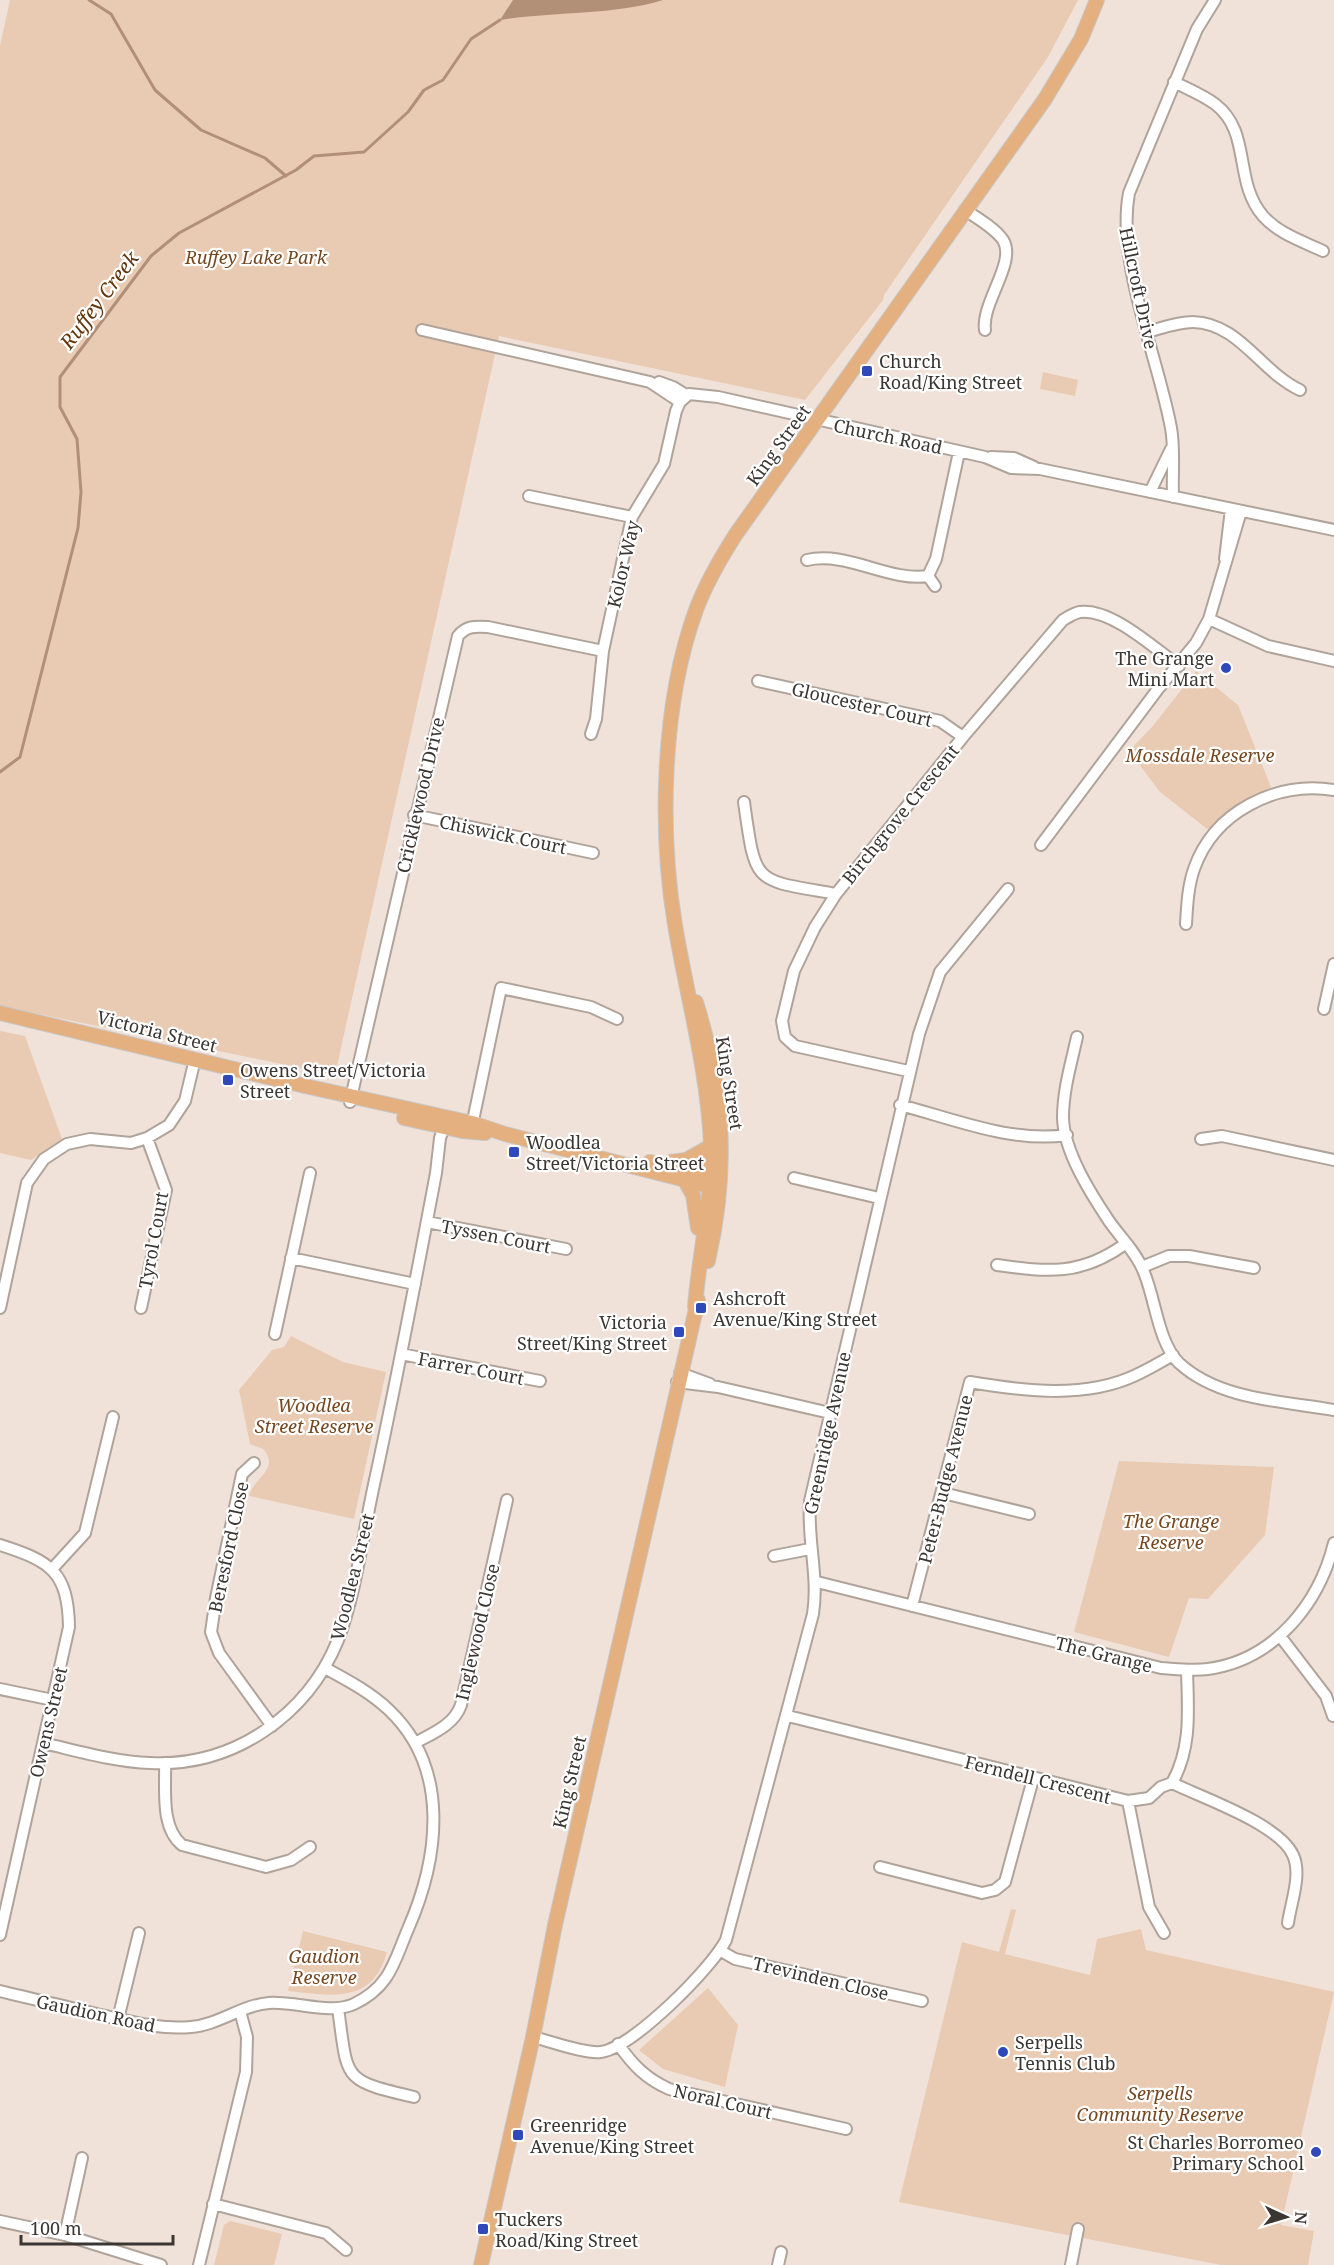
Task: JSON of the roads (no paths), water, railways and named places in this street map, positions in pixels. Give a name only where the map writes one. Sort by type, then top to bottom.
[{"type":"main road","name":"King Street","points":[[695,1307],[698,1275],[716,1180],[672,901],[668,835],[670,742],[684,648],[696,610],[721,558],[1060,76],[1081,39],[1097,0]]},
{"type":"main road","name":"King Street","points":[[481,2265],[678,1378],[716,1227],[719,1102],[702,1023],[685,972]]},
{"type":"main road","name":"Victoria Street","points":[[0,1012],[304,1086],[446,1124],[505,1134],[684,1179],[716,1180]]},
{"type":"main road","name":"Victoria Street","points":[[534,1141],[662,1164],[716,1180]]},
{"type":"main road","points":[[662,1164],[682,1161],[711,1146]]},
{"type":"main road","points":[[684,1179],[697,1207],[698,1275]]},
{"type":"street","name":"Hillcroft Drive","points":[[1173,497],[1171,427],[1127,244],[1126,207],[1129,193],[1199,23],[1215,0]]},
{"type":"street","points":[[1174,82],[1210,100],[1229,118],[1239,141],[1248,192],[1262,215],[1282,232],[1323,251]]},
{"type":"street","points":[[965,210],[1000,236],[1006,248],[1004,265],[985,313],[986,330]]},
{"type":"street","points":[[1147,332],[1190,322],[1216,326],[1234,336],[1282,382],[1300,390]]},
{"type":"street","points":[[422,330],[650,382],[683,399]]},
{"type":"street","name":"Church Road","points":[[683,399],[700,393],[985,457],[1011,468],[1040,469],[1334,530]]},
{"type":"street","name":"Kolor Way","points":[[591,734],[596,719],[603,651],[632,517],[637,505],[664,464],[683,399]]},
{"type":"street","points":[[1150,492],[1172,448]]},
{"type":"street","points":[[928,576],[936,559],[959,452]]},
{"type":"street","points":[[529,496],[632,517]]},
{"type":"street","points":[[1041,845],[1158,689],[1179,666],[1209,619],[1225,565],[1225,543],[1236,510]]},
{"type":"street","points":[[807,560],[831,558],[913,576],[928,576]]},
{"type":"street","points":[[928,576],[935,586]]},
{"type":"street","name":"Birchgrove Crescent","points":[[908,1071],[795,1046],[785,1037],[782,1021],[794,971],[815,927],[836,894],[963,737],[1063,620],[1077,612],[1090,612],[1118,622],[1179,666]]},
{"type":"street","points":[[1209,619],[1269,646],[1334,661]]},
{"type":"street","name":"Cricklewood Drive","points":[[350,1099],[455,644],[464,630],[475,626],[603,651]]},
{"type":"street","name":"Gloucester Court","points":[[758,681],[940,721],[963,737]]},
{"type":"street","points":[[1186,924],[1193,871],[1203,849],[1239,810],[1257,800],[1282,791],[1334,790]]},
{"type":"street","points":[[744,802],[752,857],[759,872],[771,882],[836,894]]},
{"type":"street","name":"Chiswick Court","points":[[414,815],[592,853]]},
{"type":"street","name":"Greenridge Avenue","points":[[533,2037],[602,2052],[629,2041],[721,1951],[732,1926],[813,1614],[816,1582],[810,1549],[810,1501],[908,1071],[940,972],[1008,889]]},
{"type":"street","points":[[1324,1009],[1334,964]]},
{"type":"street","points":[[471,1128],[501,988],[591,1006],[617,1018]]},
{"type":"street","points":[[1077,1037],[1065,1090],[1063,1120],[1067,1136],[1083,1180],[1142,1267],[1162,1331],[1173,1355],[1178,1362],[1204,1381],[1240,1394],[1334,1410]]},
{"type":"street","points":[[0,1308],[27,1183],[44,1159],[68,1144],[90,1139],[131,1143],[147,1138],[169,1125],[185,1101],[195,1059]]},
{"type":"street","points":[[900,1105],[1016,1135],[1044,1138],[1067,1136]]},
{"type":"street","name":"Woodlea Street","points":[[43,1743],[121,1760],[189,1762],[247,1743],[272,1726],[300,1701],[325,1668],[345,1617],[401,1354],[446,1124]]},
{"type":"street","points":[[1201,1139],[1222,1136],[1334,1160]]},
{"type":"street","name":"Tyrol Court","points":[[141,1308],[166,1190],[147,1138]]},
{"type":"street","points":[[275,1334],[310,1173]]},
{"type":"street","points":[[794,1178],[879,1198]]},
{"type":"street","name":"Tyssen Court","points":[[427,1222],[566,1249]]},
{"type":"street","points":[[997,1265],[1038,1270],[1085,1267],[1104,1259],[1125,1244]]},
{"type":"street","points":[[1142,1267],[1168,1257],[1189,1256],[1254,1268]]},
{"type":"street","points":[[291,1257],[415,1284]]},
{"type":"street","name":"Farrer Court","points":[[401,1354],[540,1381]]},
{"type":"street","name":"Peter-Budge Avenue","points":[[912,1606],[970,1382],[1003,1388],[1071,1390],[1135,1376],[1173,1355]]},
{"type":"street","points":[[678,1378],[831,1413]]},
{"type":"street","points":[[0,1545],[28,1554],[52,1568],[85,1533],[113,1417]]},
{"type":"street","name":"Beresford Close","points":[[254,1463],[242,1474],[211,1632],[219,1653],[272,1726]]},
{"type":"street","points":[[943,1493],[1029,1514]]},
{"type":"street","name":"Inglewood Close","points":[[415,1743],[447,1724],[459,1711],[507,1500]]},
{"type":"street","name":"The Grange","points":[[816,1582],[1139,1663],[1187,1670],[1208,1669],[1252,1655],[1280,1636],[1309,1603],[1322,1581],[1334,1543]]},
{"type":"street","points":[[774,1556],[810,1549]]},
{"type":"street","name":"Owens Street","points":[[0,1935],[3,1912],[69,1627],[68,1601],[52,1568]]},
{"type":"street","points":[[1280,1636],[1326,1696],[1333,1716]]},
{"type":"street","name":"Gaudion Road","points":[[0,1991],[158,2028],[194,2027],[267,2003],[338,2008],[352,2005],[371,1995],[383,1984],[393,1969],[418,1905],[435,1827],[431,1784],[415,1743],[396,1717],[379,1701],[325,1668]]},
{"type":"street","points":[[1187,1670],[1188,1737],[1185,1755],[1172,1783],[1278,1834],[1293,1855],[1296,1877],[1288,1923]]},
{"type":"street","points":[[0,1689],[53,1700]]},
{"type":"street","name":"Ferndell Crescent","points":[[788,1716],[1128,1801],[1149,1797],[1161,1787],[1172,1783]]},
{"type":"street","points":[[165,1763],[168,1822],[174,1836],[182,1845],[266,1867],[291,1860],[310,1847]]},
{"type":"street","points":[[880,1867],[982,1893],[994,1890],[1005,1882],[1033,1779]]},
{"type":"street","points":[[1128,1801],[1149,1907],[1164,1933]]},
{"type":"street","points":[[118,2019],[139,1933]]},
{"type":"street","name":"Trevinden Close","points":[[721,1951],[735,1959],[922,2001]]},
{"type":"street","points":[[338,2008],[346,2065],[354,2078],[370,2086],[414,2097]]},
{"type":"street","points":[[199,2265],[246,2072],[247,2037],[240,2011]]},
{"type":"street","name":"Noral Court","points":[[618,2044],[633,2065],[648,2079],[669,2089],[846,2129]]},
{"type":"street","points":[[64,2235],[82,2158]]},
{"type":"street","points":[[213,2204],[326,2233],[346,2250]]},
{"type":"street","points":[[0,2221],[64,2235],[160,2265]]},
{"type":"street","points":[[1071,2265],[1078,2229]]},
{"type":"street","points":[[778,2265],[781,2252]]},
{"type":"waterway","points":[[89,0],[111,14],[155,90],[201,130],[265,158],[286,176]]},
{"type":"waterway","name":"Ruffey Creek","points":[[0,772],[20,757],[78,528],[81,492],[77,439],[60,407],[60,377],[151,256],[179,233],[296,170],[314,156],[364,152],[408,112],[424,90],[443,80],[471,39],[500,20]]},
{"type":"place","name":"Church Road/King Street","points":[[867,371]]},
{"type":"place","name":"The Grange Mini Mart","points":[[1226,668]]},
{"type":"place","name":"Owens Street/Victoria Street","points":[[228,1080]]},
{"type":"place","name":"Woodlea Street/Victoria Street","points":[[514,1152]]},
{"type":"place","name":"Ashcroft Avenue/King Street","points":[[701,1308]]},
{"type":"place","name":"Victoria Street/King Street","points":[[679,1332]]},
{"type":"place","name":"Serpells Tennis Club","points":[[1003,2052]]},
{"type":"place","name":"Greenridge Avenue/King Street","points":[[518,2135]]},
{"type":"place","name":"St Charles Borromeo Primary School","points":[[1316,2152]]},
{"type":"place","name":"Tuckers Road/King Street","points":[[483,2229]]},
{"type":"park label","name":"Ruffey Lake Park","points":[[256,257]]},
{"type":"park label","name":"Mossdale Reserve","points":[[1200,755]]},
{"type":"park label","name":"Woodlea Street Reserve","points":[[314,1415]]},
{"type":"park label","name":"The Grange Reserve","points":[[1171,1531]]},
{"type":"park label","name":"Gaudion Reserve","points":[[324,1966]]},
{"type":"park label","name":"Serpells Community Reserve","points":[[1160,2103]]}]
